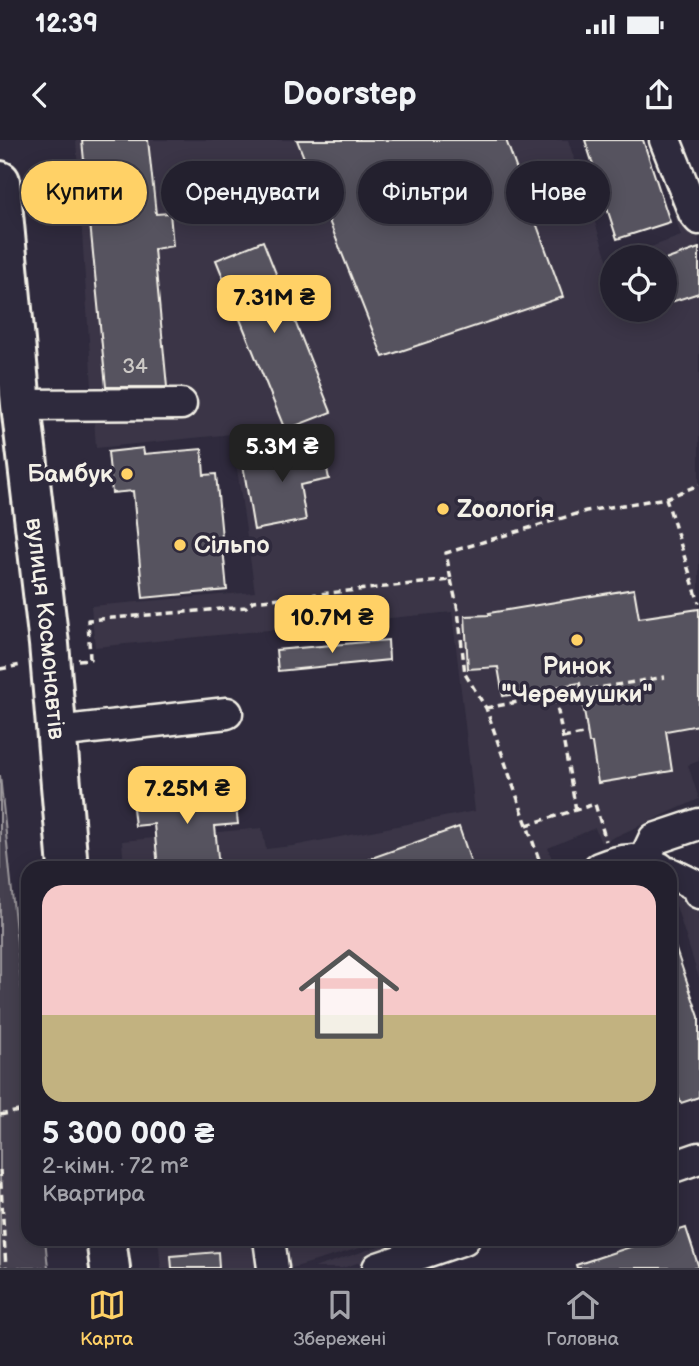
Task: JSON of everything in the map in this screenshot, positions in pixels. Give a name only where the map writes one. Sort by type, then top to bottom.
[{"type":"main road","name":"вулиця Космонавтів","points":[[0,181],[21,405],[49,644],[67,861]]},
{"type":"main road","points":[[107,1246],[110,1268]]},
{"type":"street","points":[[666,140],[694,213],[699,219]]},
{"type":"street","points":[[21,405],[181,404]]},
{"type":"street","points":[[56,732],[227,713]]},
{"type":"street","points":[[652,861],[654,839],[699,824]]},
{"type":"street","points":[[677,876],[697,886],[699,893]]},
{"type":"street","points":[[677,1166],[699,1158]]},
{"type":"street","points":[[270,1246],[273,1268]]},
{"type":"street","points":[[378,1268],[443,1246]]},
{"type":"path","points":[[540,861],[486,708],[465,674],[458,610],[446,553],[586,511],[666,498],[699,485]]},
{"type":"path","points":[[666,498],[699,603]]},
{"type":"path","points":[[72,660],[90,659],[88,620],[246,607],[253,601],[451,580]]},
{"type":"path","points":[[0,669],[30,663]]},
{"type":"path","points":[[486,708],[665,677]]},
{"type":"path","points":[[555,695],[576,810]]},
{"type":"path","points":[[563,738],[588,733]]},
{"type":"path","points":[[527,825],[595,804],[605,861]]},
{"type":"path","points":[[0,1115],[21,1110]]},
{"type":"path","points":[[0,1170],[3,1268]]},
{"type":"shaded area","points":[[76,140],[568,140],[575,161],[506,161],[506,224],[596,224],[602,245],[600,245],[600,322],[677,322],[677,245],[656,245],[681,236],[668,192],[699,179],[699,761],[688,765],[699,799],[601,843],[595,828],[548,848],[553,861],[123,861],[122,841],[262,828],[266,849],[475,811],[452,612],[95,647],[91,606],[255,592],[232,434],[96,448],[81,224],[147,224],[147,161],[77,161]]},
{"type":"shaded area","points":[[0,775],[21,980],[21,1246],[46,1246],[48,1268],[0,1268]]},
{"type":"shaded area","points":[[699,878],[699,978],[677,909],[677,885]]},
{"type":"shaded area","points":[[159,1246],[366,1246],[292,1268],[161,1268]]},
{"type":"shaded area","points":[[379,1246],[409,1246],[342,1268],[314,1268]]},
{"type":"building","points":[[82,140],[148,140],[156,214],[161,214],[161,224],[171,224],[173,246],[154,249],[167,387],[106,387],[90,224],[147,224],[147,161],[84,161]]},
{"type":"building","points":[[297,140],[506,140],[514,161],[506,161],[506,224],[536,224],[563,297],[383,357],[330,224],[344,224],[344,161],[305,161]]},
{"type":"building","points":[[585,140],[643,140],[670,222],[617,239],[610,217],[610,161],[592,161]]},
{"type":"building","points":[[263,241],[331,412],[285,430],[216,260]]},
{"type":"building","points":[[699,248],[699,293],[677,300],[677,256]]},
{"type":"building","points":[[322,444],[329,479],[300,485],[306,520],[254,530],[242,459]]},
{"type":"building","name":"Сільпо","points":[[143,448],[144,454],[202,449],[204,475],[216,474],[227,590],[143,598],[133,491],[112,493],[108,452]]},
{"type":"building","points":[[634,589],[639,618],[699,609],[699,725],[666,731],[672,771],[598,783],[580,683],[503,696],[498,667],[468,669],[465,616],[490,615],[489,613]]},
{"type":"building","points":[[388,640],[389,660],[278,671],[276,650]]},
{"type":"building","points":[[234,789],[238,824],[215,826],[218,861],[157,861],[154,824],[135,826],[132,799]]},
{"type":"building","points":[[459,827],[471,861],[363,861]]},
{"type":"building","points":[[677,953],[699,1017],[699,1097],[681,1103],[677,1092]]},
{"type":"building","points":[[686,1228],[699,1268],[577,1268],[576,1265],[633,1246],[677,1246],[677,1231]]},
{"type":"building","points":[[218,1252],[219,1268],[172,1268],[171,1256]]},
{"type":"place","name":"Бамбук","points":[[127,474]]},
{"type":"place","name":"Zooлогія","points":[[443,509]]},
{"type":"place","name":"Сільпо","points":[[180,545]]},
{"type":"place","name":"Ринок \"Черемушки\"","points":[[577,640]]}]
